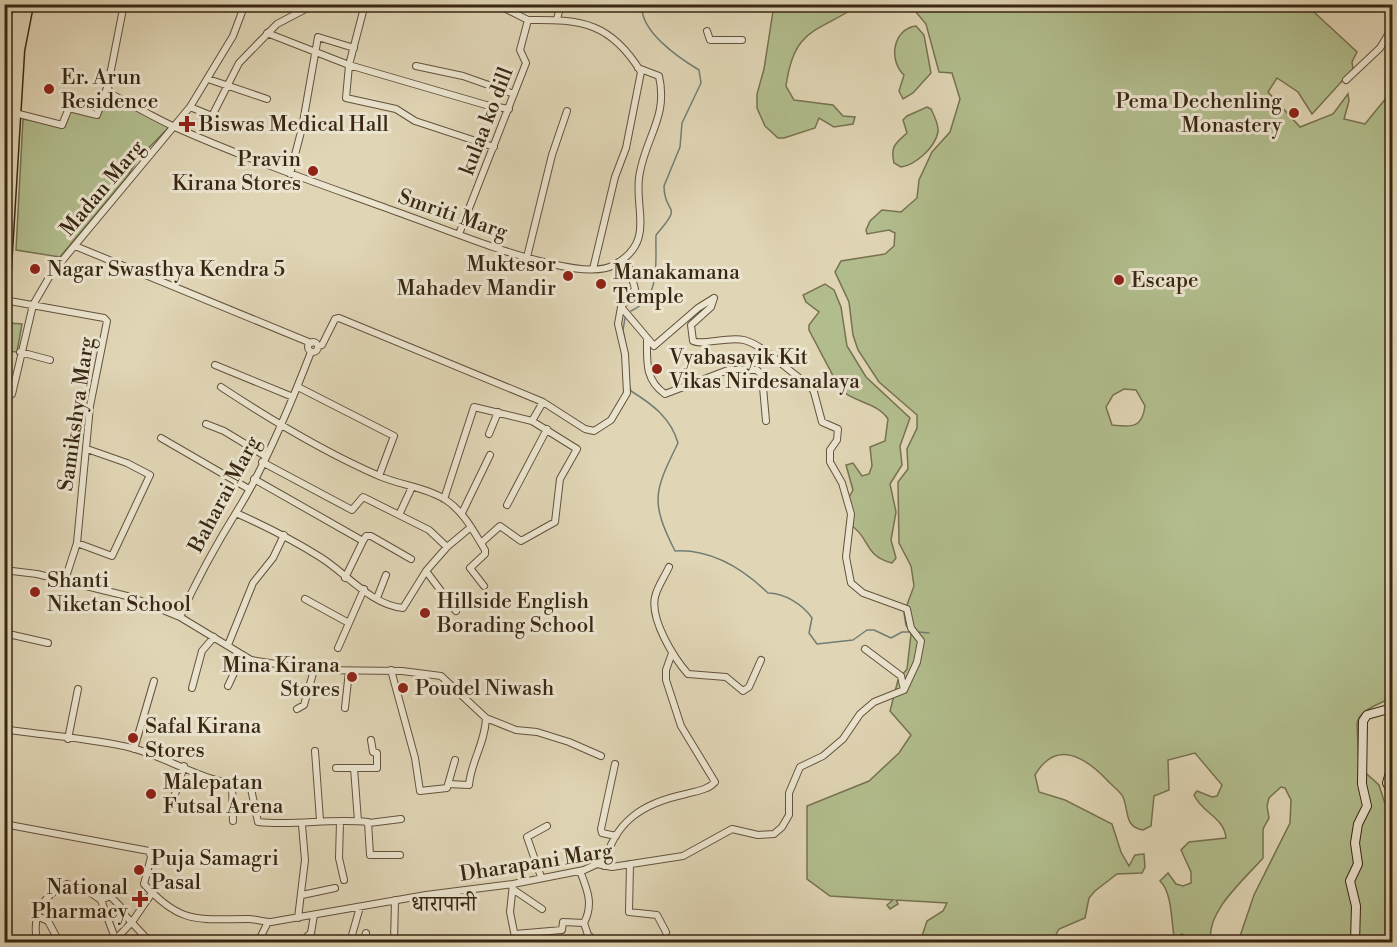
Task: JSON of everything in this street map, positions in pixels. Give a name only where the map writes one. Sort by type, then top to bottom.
[{"type":"highway","points":[[4,298],[15,113],[12,49],[20,4]]},
{"type":"highway","points":[[4,159],[7,68],[28,4]]},
{"type":"street","points":[[15,113],[62,125],[69,108],[97,115],[108,86],[124,4]]},
{"type":"street","name":"Madan Marg","points":[[4,399],[12,394],[20,352],[33,305],[51,274],[175,127],[208,79],[233,36],[245,4]]},
{"type":"street","points":[[302,4],[303,13]]},
{"type":"street","points":[[189,107],[212,116],[239,63],[278,24],[303,13],[315,4]]},
{"type":"street","points":[[365,4],[345,94],[349,100],[396,109],[415,122],[494,147]]},
{"type":"street","points":[[310,343],[308,349],[312,352],[317,351],[335,319],[339,318],[543,402],[587,431],[598,429],[610,420],[627,393],[625,354],[618,324],[621,307],[635,289],[629,267],[618,262],[634,248],[640,234],[639,173],[661,110],[662,91],[659,76],[638,68],[603,30],[590,23],[557,19],[528,20],[496,4]]},
{"type":"street","points":[[557,19],[561,4]]},
{"type":"street","points":[[4,15],[17,19]]},
{"type":"street","name":"kulaa ko dill","points":[[459,234],[526,63],[520,50],[528,20]]},
{"type":"street","points":[[1346,80],[1380,48],[1392,28]]},
{"type":"street","points":[[707,31],[711,40],[742,40]]},
{"type":"street","points":[[267,33],[350,65],[486,105],[509,109]]},
{"type":"street","points":[[290,174],[302,128],[314,53],[320,36],[354,48]]},
{"type":"street","points":[[416,66],[463,76],[514,94]]},
{"type":"street","points":[[593,269],[641,80],[638,68]]},
{"type":"street","points":[[208,79],[267,99]]},
{"type":"street","name":"Smriti Marg","points":[[108,86],[109,93],[175,127],[290,174],[459,234],[554,265],[593,269],[612,267],[618,262]]},
{"type":"street","points":[[527,257],[552,155],[567,111]]},
{"type":"street","points":[[75,246],[296,335],[318,346]]},
{"type":"street","name":"Samikshya Marg","points":[[4,298],[104,318],[107,321],[90,406],[77,543],[65,580]]},
{"type":"street","points":[[621,307],[647,340],[657,345],[698,308],[714,298],[711,307],[691,325],[693,341],[699,343],[724,338],[750,342],[810,385],[822,422],[838,429],[837,440],[830,450],[830,462],[842,483],[851,514],[846,557],[851,583],[863,593],[907,609],[911,628],[921,641],[917,662],[904,690]]},
{"type":"street","points":[[647,340],[648,374],[651,381],[665,394],[728,370],[757,370],[762,376],[766,421]]},
{"type":"street","points":[[20,352],[50,360]]},
{"type":"street","name":"Baharai Marg","points":[[180,617],[217,541],[236,513],[264,459],[312,352]]},
{"type":"street","points":[[215,365],[293,397]]},
{"type":"street","points":[[221,387],[252,409],[379,476],[444,499],[462,513],[482,543],[486,552],[470,569],[484,586]]},
{"type":"street","points":[[298,387],[394,436],[379,476]]},
{"type":"street","points":[[532,421],[543,402]]},
{"type":"street","points":[[444,499],[474,407],[532,421],[548,429],[576,449],[560,479],[555,522],[521,541],[500,526],[482,543]]},
{"type":"street","points":[[489,434],[498,412]]},
{"type":"street","points":[[206,424],[224,431],[264,459],[351,510],[363,497],[429,530],[447,547]]},
{"type":"street","points":[[507,505],[548,429]]},
{"type":"street","points":[[161,438],[249,489]]},
{"type":"street","points":[[77,543],[112,556],[150,475],[127,463],[87,449]]},
{"type":"street","points":[[462,513],[490,455]]},
{"type":"street","points":[[254,478],[363,541]]},
{"type":"street","points":[[399,515],[412,487]]},
{"type":"street","points":[[236,513],[284,535],[323,559],[345,578],[386,604],[403,608],[426,571],[447,547],[471,527]]},
{"type":"street","points":[[228,645],[253,583],[273,558],[284,535]]},
{"type":"street","points":[[345,578],[366,536],[371,536],[411,559]]},
{"type":"street","points":[[669,567],[654,599],[663,635],[672,653],[688,674],[726,677],[743,691],[749,687],[761,660]]},
{"type":"street","points":[[4,570],[65,580],[131,597],[180,617],[228,645],[242,656],[314,670],[391,670],[441,676],[486,718],[516,730],[537,732],[569,742],[601,756]]},
{"type":"street","points":[[426,571],[456,611]]},
{"type":"street","points":[[377,598],[386,575]]},
{"type":"street","points":[[338,648],[347,622],[364,590]]},
{"type":"street","points":[[305,599],[347,622]]},
{"type":"street","points":[[4,633],[48,643]]},
{"type":"street","points":[[192,687],[202,651],[214,637]]},
{"type":"street","points":[[865,649],[901,676],[904,690]]},
{"type":"street","points":[[604,866],[608,848],[626,820],[650,804],[700,790],[715,782],[681,726],[666,680],[666,670],[672,653]]},
{"type":"street","points":[[228,686],[242,656]]},
{"type":"street","points":[[297,709],[304,705],[314,670]]},
{"type":"street","points":[[391,670],[415,758],[420,791],[447,788],[455,760]]},
{"type":"street","points":[[345,708],[349,671]]},
{"type":"street","points":[[134,748],[154,681]]},
{"type":"street","points":[[68,739],[78,689]]},
{"type":"street","name":"Dharapani Marg","points":[[152,892],[181,915],[190,918],[204,921],[251,918],[268,922],[395,900],[514,887],[541,877],[580,871],[597,864],[604,866],[630,864],[683,856],[732,829],[758,836],[774,834],[782,827],[789,815],[789,793],[800,767],[823,756],[843,740],[860,714],[874,702],[904,690]]},
{"type":"street","points":[[1354,942],[1356,906],[1350,881],[1358,864],[1354,843],[1358,824],[1367,806],[1362,784],[1363,721],[1367,715],[1392,708]]},
{"type":"street","points":[[448,784],[469,786],[470,773],[484,742],[486,718]]},
{"type":"street","points":[[4,740],[7,729],[134,748],[232,784],[250,784],[258,822],[302,825],[320,820],[358,821],[369,824],[401,819]]},
{"type":"street","points":[[336,768],[376,768],[377,753],[373,752],[371,740]]},
{"type":"street","points":[[315,751],[320,820]]},
{"type":"street","points":[[615,764],[601,829],[602,833],[616,836]]},
{"type":"street","points":[[170,810],[184,766]]},
{"type":"street","points":[[1392,766],[1387,783],[1392,792]]},
{"type":"street","points":[[354,768],[358,821]]},
{"type":"street","points":[[232,784],[233,821]]},
{"type":"street","points":[[340,822],[339,858],[344,880]]},
{"type":"street","points":[[4,824],[150,851],[151,857],[143,879],[152,892],[132,922],[114,940],[101,900],[85,889],[67,884],[58,888],[35,915],[37,942]]},
{"type":"street","points":[[369,824],[370,855],[400,855]]},
{"type":"street","points":[[298,918],[305,860],[302,825]]},
{"type":"street","points":[[541,877],[527,837],[547,826]]},
{"type":"street","points":[[630,864],[629,912],[657,915],[666,932]]},
{"type":"street","points":[[580,871],[590,896],[589,914],[584,923],[588,935],[597,942]]},
{"type":"street","points":[[516,942],[510,912],[514,887],[542,909]]},
{"type":"street","points":[[302,895],[312,895],[335,888]]},
{"type":"street","points":[[101,900],[111,897],[150,942]]},
{"type":"street","points":[[394,942],[395,900]]},
{"type":"street","points":[[350,942],[360,907]]},
{"type":"street","points":[[35,915],[48,921],[57,938]]},
{"type":"street","points":[[302,942],[311,933],[314,915]]},
{"type":"street","points":[[258,942],[268,922]]},
{"type":"street","points":[[515,934],[562,930],[562,922],[584,923]]},
{"type":"street","points":[[363,942],[366,933]]},
{"type":"green space","points":[[1300,4],[1314,12],[1357,52],[1352,62],[1353,69],[1312,114],[1298,92],[1277,78],[1268,92],[1300,127],[1333,114],[1348,94],[1349,101],[1344,119],[1365,124],[1387,97],[1392,100],[1392,697],[1362,714],[1357,724],[1359,767],[1379,785],[1385,804],[1392,815],[1392,942],[1238,942],[1254,895],[1290,823],[1291,800],[1285,788],[1281,787],[1269,798],[1267,806],[1269,818],[1263,829],[1263,858],[1220,908],[1214,919],[1211,942],[1201,942],[1198,939],[1192,942],[1182,934],[1179,936],[1181,942],[1175,942],[1169,901],[1160,881],[1168,873],[1176,884],[1183,886],[1191,883],[1191,872],[1181,850],[1189,842],[1226,838],[1221,825],[1194,795],[1197,791],[1212,797],[1217,796],[1222,785],[1195,753],[1168,760],[1169,790],[1154,796],[1151,826],[1143,830],[1133,826],[1130,822],[1120,793],[1089,764],[1071,755],[1061,755],[1052,757],[1043,764],[1035,775],[1039,792],[1065,800],[1112,824],[1121,852],[1129,866],[1135,855],[1144,854],[1145,867],[1142,873],[1117,874],[1095,891],[1089,898],[1085,918],[1059,929],[1052,942],[920,942],[927,921],[943,911],[947,903],[896,900],[898,904],[890,909],[887,905],[893,900],[830,896],[807,879],[807,806],[869,781],[899,753],[911,735],[890,711],[898,680],[907,669],[911,634],[906,625],[904,613],[914,586],[911,566],[899,543],[898,482],[908,469],[907,449],[917,428],[917,415],[879,382],[858,350],[853,335],[849,302],[835,272],[841,261],[885,254],[894,246],[895,233],[889,230],[867,234],[866,230],[870,221],[882,210],[901,212],[917,198],[919,180],[932,152],[950,132],[960,99],[952,73],[939,72],[926,24],[910,5]],"holes":[[[1124,389],[1136,390],[1145,406],[1141,419],[1130,426],[1112,425],[1106,407],[1113,395]]]},
{"type":"green space","points":[[774,5],[859,5],[820,27],[802,42],[795,52],[786,86],[794,100],[833,105],[843,116],[855,117],[853,124],[834,127],[819,118],[815,128],[784,138],[778,138],[765,126],[757,108],[757,94],[764,69]]},
{"type":"green space","points":[[916,26],[924,35],[931,73],[913,93],[903,99],[899,91],[904,75],[896,61],[895,46],[902,33]]},
{"type":"green space","points":[[107,96],[171,125],[138,159],[127,177],[60,257],[16,250],[23,119],[65,127],[72,107],[98,115],[102,111]]},
{"type":"green space","points":[[927,107],[931,109],[937,123],[936,138],[924,155],[901,167],[894,163],[893,149],[907,133],[903,120]]},
{"type":"green space","points":[[825,284],[834,290],[841,307],[847,346],[866,377],[910,418],[900,446],[902,465],[890,484],[896,512],[891,540],[896,558],[892,563],[876,556],[852,526],[853,516],[848,499],[853,490],[846,465],[853,463],[862,476],[869,474],[872,466],[870,447],[885,441],[888,419],[878,409],[840,389],[809,330],[809,325],[819,312],[806,302],[803,295]]},
{"type":"green space","points":[[8,323],[22,324],[17,352],[6,351]]},
{"type":"waterway","points":[[631,311],[641,305],[652,288],[656,267],[656,235],[665,225],[671,213],[664,186],[680,147],[682,123],[701,83],[699,70],[671,51],[653,34],[643,14],[642,4]]},
{"type":"waterway","points":[[625,318],[623,330],[628,357]]},
{"type":"waterway","points":[[629,385],[631,391],[666,419],[678,443],[664,474],[658,497],[662,520],[675,551],[701,553],[726,562],[748,576],[768,593],[781,595],[793,601],[812,618],[809,633],[817,644],[853,640],[867,630],[874,630],[891,638],[902,632],[911,632]]},
{"type":"waterway","points":[[918,632],[929,633]]},
{"type":"place","name":"Er. Arun Residence","points":[[49,89]]},
{"type":"place","name":"Pema Dechenling Monastery","points":[[1294,113]]},
{"type":"place","name":"Biswas Medical Hall","points":[[187,124]]},
{"type":"place","name":"Pravin Kirana Stores","points":[[313,171]]},
{"type":"place","name":"Nagar Swasthya Kendra 5","points":[[35,269]]},
{"type":"place","name":"Muktesor Mahadev Mandir","points":[[568,276]]},
{"type":"place","name":"Escape","points":[[1119,280]]},
{"type":"place","name":"Manakamana Temple","points":[[601,284]]},
{"type":"place","name":"Vyabasayik Kit Vikas Nirdesanalaya","points":[[657,369]]},
{"type":"place","name":"Shanti Niketan School","points":[[35,592]]},
{"type":"place","name":"Hillside English Borading School","points":[[425,613]]},
{"type":"place","name":"Mina Kirana Stores","points":[[352,677]]},
{"type":"place","name":"Poudel Niwash","points":[[403,688]]},
{"type":"place","name":"Safal Kirana Stores","points":[[133,738]]},
{"type":"place","name":"Malepatan Futsal Arena","points":[[151,794]]},
{"type":"place","name":"Puja Samagri Pasal","points":[[139,870]]},
{"type":"place","name":"National Pharmacy","points":[[140,899]]},
{"type":"district","name":"धारापानी","points":[[444,903]]}]
